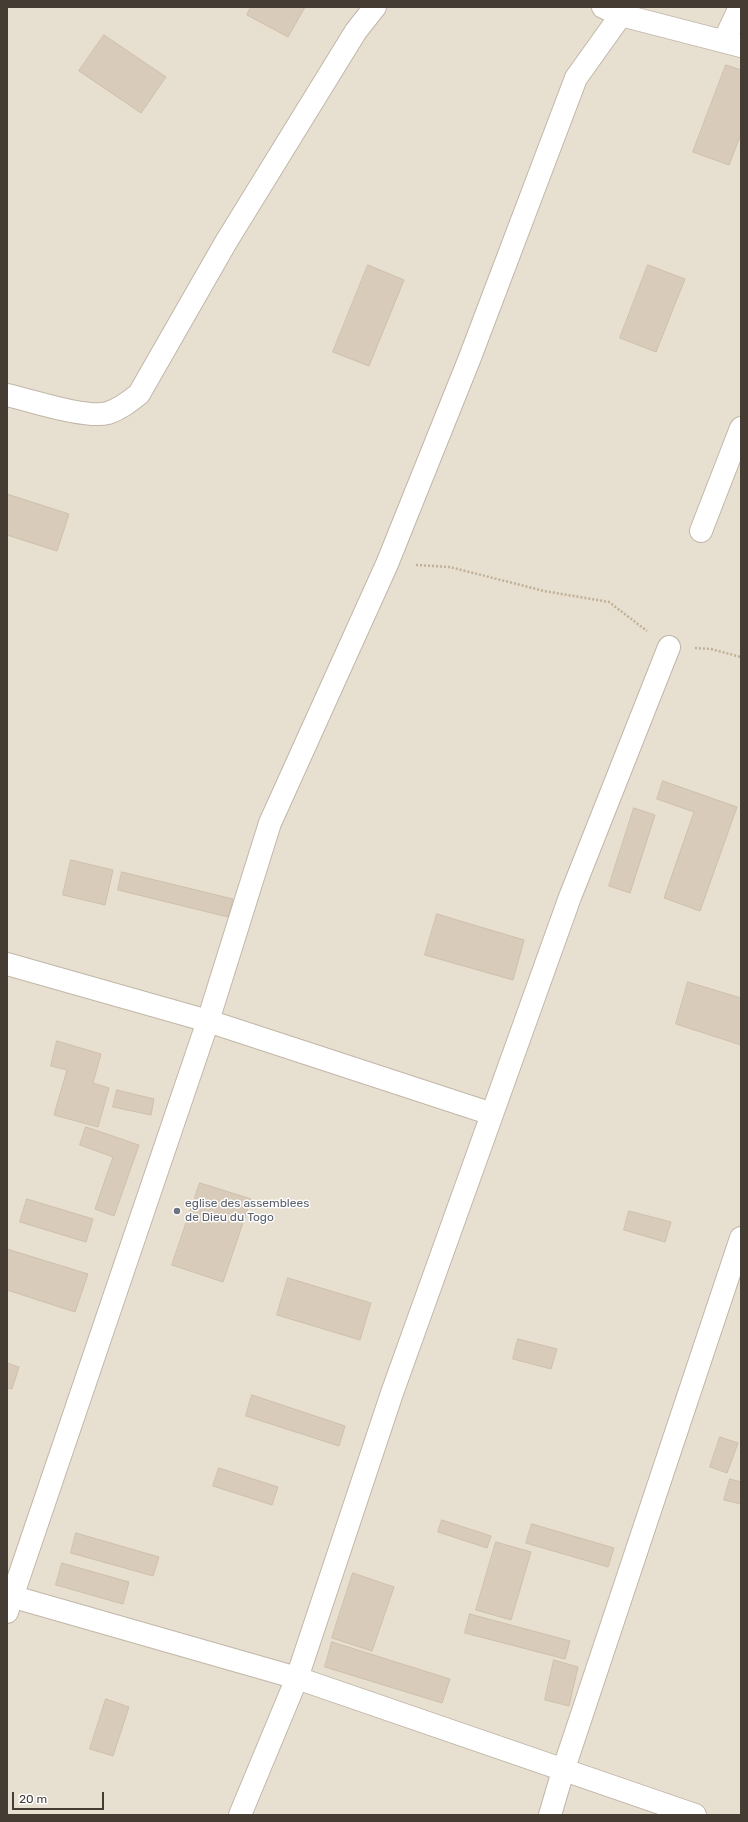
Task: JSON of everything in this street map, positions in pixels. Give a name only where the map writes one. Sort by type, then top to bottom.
[{"type":"street","points":[[7,395],[85,413],[106,413],[126,405],[140,394],[230,236],[356,31],[375,7]]},
{"type":"street","points":[[695,1815],[563,1771],[297,1678],[9,1602],[208,1021],[270,823],[387,564],[469,360],[576,78],[612,11],[732,44],[740,7]]},
{"type":"street","points":[[701,531],[741,428]]},
{"type":"street","points":[[240,1815],[297,1678],[392,1393],[570,898],[669,647]]},
{"type":"street","points":[[7,964],[208,1021],[492,1114]]},
{"type":"street","points":[[550,1815],[563,1771],[741,1238]]},
{"type":"path","points":[[387,564],[450,567],[544,591],[609,602],[669,647],[711,649],[741,657]]},
{"type":"shaded area","points":[[7,7],[741,7],[741,1815],[7,1815]]},
{"type":"building","points":[[251,7],[305,7],[288,37],[247,15]]},
{"type":"building","points":[[104,35],[166,77],[141,113],[79,71]]},
{"type":"building","points":[[726,65],[741,70],[741,134],[729,165],[693,152]]},
{"type":"building","points":[[368,265],[404,280],[369,366],[333,352]]},
{"type":"building","points":[[648,265],[685,279],[656,352],[620,338]]},
{"type":"building","points":[[7,494],[69,514],[57,551],[7,535]]},
{"type":"building","points":[[663,781],[737,807],[700,911],[664,898],[694,812],[657,799]]},
{"type":"building","points":[[634,808],[655,815],[630,893],[609,886]]},
{"type":"building","points":[[71,860],[113,870],[105,905],[63,895]]},
{"type":"building","points":[[122,872],[233,899],[228,917],[118,890]]},
{"type":"building","points":[[437,914],[524,940],[513,980],[425,955]]},
{"type":"building","points":[[688,982],[741,998],[741,1045],[676,1024]]},
{"type":"building","points":[[57,1041],[101,1054],[93,1083],[109,1088],[98,1127],[54,1115],[67,1070],[51,1066]]},
{"type":"building","points":[[117,1090],[154,1099],[151,1115],[113,1107]]},
{"type":"building","points":[[86,1127],[139,1145],[114,1216],[95,1209],[113,1157],[80,1145]]},
{"type":"building","points":[[200,1183],[251,1199],[223,1282],[172,1265]]},
{"type":"building","points":[[27,1199],[93,1219],[86,1242],[20,1222]]},
{"type":"building","points":[[629,1211],[671,1222],[665,1242],[624,1230]]},
{"type":"building","points":[[7,1249],[88,1274],[75,1312],[7,1290]]},
{"type":"building","points":[[288,1278],[371,1303],[360,1340],[277,1315]]},
{"type":"building","points":[[518,1339],[557,1349],[551,1369],[513,1359]]},
{"type":"building","points":[[7,1363],[19,1367],[12,1389],[7,1388]]},
{"type":"building","points":[[252,1395],[345,1426],[339,1446],[246,1416]]},
{"type":"building","points":[[720,1437],[738,1443],[727,1473],[710,1467]]},
{"type":"building","points":[[219,1468],[278,1487],[272,1505],[213,1486]]},
{"type":"building","points":[[730,1479],[741,1482],[741,1504],[724,1500]]},
{"type":"building","points":[[442,1520],[491,1536],[487,1548],[438,1532]]},
{"type":"building","points":[[532,1524],[614,1548],[608,1567],[526,1543]]},
{"type":"building","points":[[76,1533],[159,1557],[153,1576],[71,1553]]},
{"type":"building","points":[[496,1542],[531,1552],[511,1620],[476,1610]]},
{"type":"building","points":[[62,1563],[129,1582],[123,1604],[56,1585]]},
{"type":"building","points":[[353,1573],[394,1587],[372,1651],[332,1638]]},
{"type":"building","points":[[470,1614],[570,1641],[565,1659],[465,1633]]},
{"type":"building","points":[[332,1642],[450,1679],[442,1703],[325,1667]]},
{"type":"building","points":[[554,1660],[578,1667],[569,1706],[545,1700]]},
{"type":"building","points":[[106,1699],[129,1707],[113,1756],[90,1749]]},
{"type":"place","name":"eglise des assemblees de Dieu du Togo","points":[[177,1211]]}]
